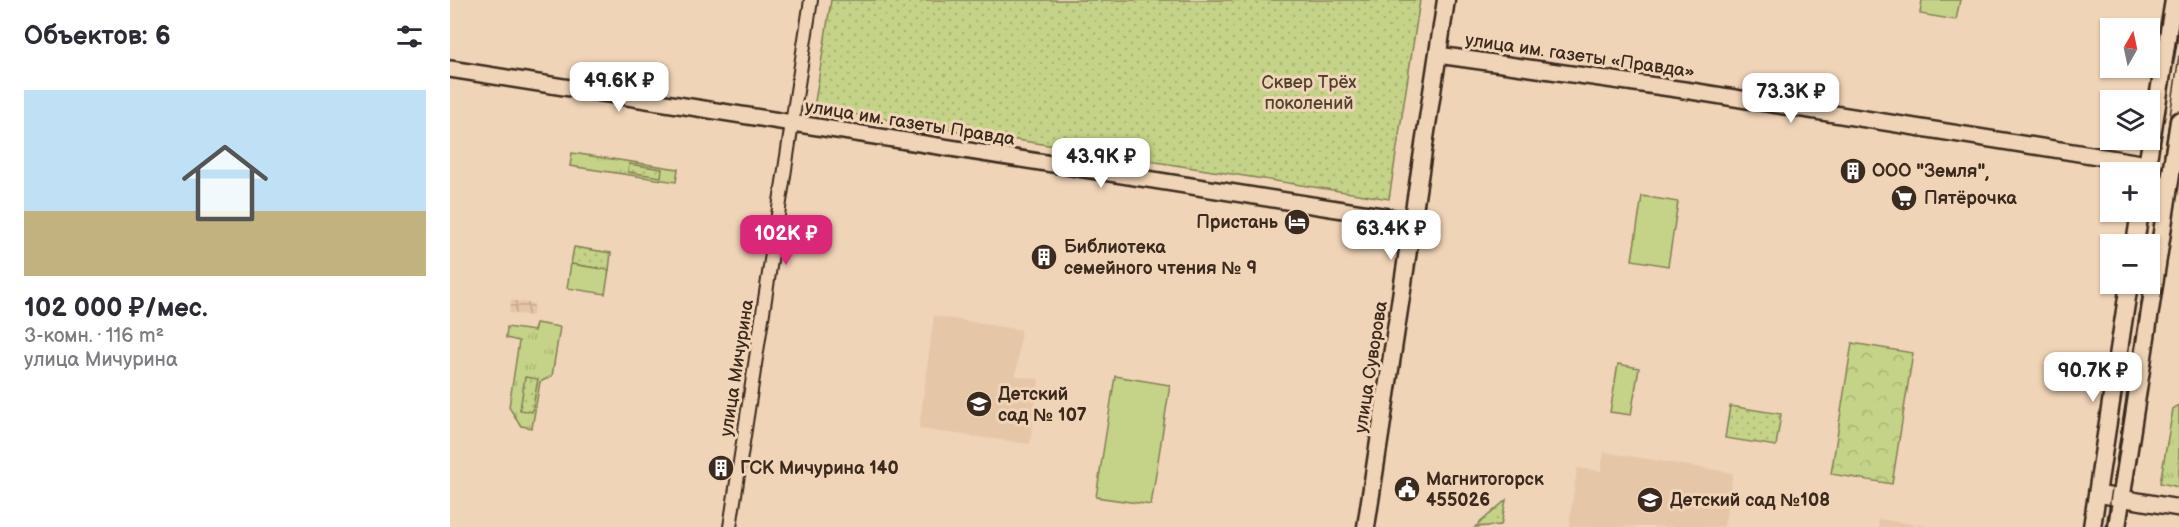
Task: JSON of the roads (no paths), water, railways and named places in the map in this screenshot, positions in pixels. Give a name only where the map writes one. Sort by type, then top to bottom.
[{"type":"main road","name":"улица Суворова","points":[[1366,527],[1446,0]]},
{"type":"main road","points":[[2148,162],[2174,0]]},
{"type":"main road","points":[[2117,527],[2175,169],[2179,121]]},
{"type":"main road","name":"улица им. газеты «Правда»","points":[[2160,168],[2175,169]]},
{"type":"main road","points":[[2092,527],[2127,294]]},
{"type":"street","name":"улица Мичурина","points":[[730,527],[811,0]]},
{"type":"street","name":"улица им. газеты «Правда»","points":[[1438,55],[1691,91],[2111,162]]},
{"type":"street","points":[[450,69],[792,125]]},
{"type":"street","name":"улица им. газеты Правда","points":[[792,125],[1413,221]]},
{"type":"street","points":[[2097,494],[2179,508]]},
{"type":"tram line","points":[[2172,64],[2179,17]]},
{"type":"tram line","points":[[2152,234],[2179,56]]},
{"type":"tram line","points":[[2106,527],[2142,294]]},
{"type":"place","name":"ООО \"Земля\",","points":[[1853,171]]},
{"type":"place","name":"Пятёрочка","points":[[1904,198]]},
{"type":"place","name":"Пристань","points":[[1297,222]]},
{"type":"place","name":"Библиотека семейного чтения № 9","points":[[1044,257]]},
{"type":"place","name":"Детский сад № 107","points":[[979,404]]},
{"type":"place","name":"ГСК Мичурина 140","points":[[721,468]]},
{"type":"place","name":"Магнитогорск 455026","points":[[1407,489]]},
{"type":"place","name":"Детский сад №108","points":[[1650,500]]},
{"type":"park label","name":"Сквер Трёх поколений","points":[[1309,92]]}]
